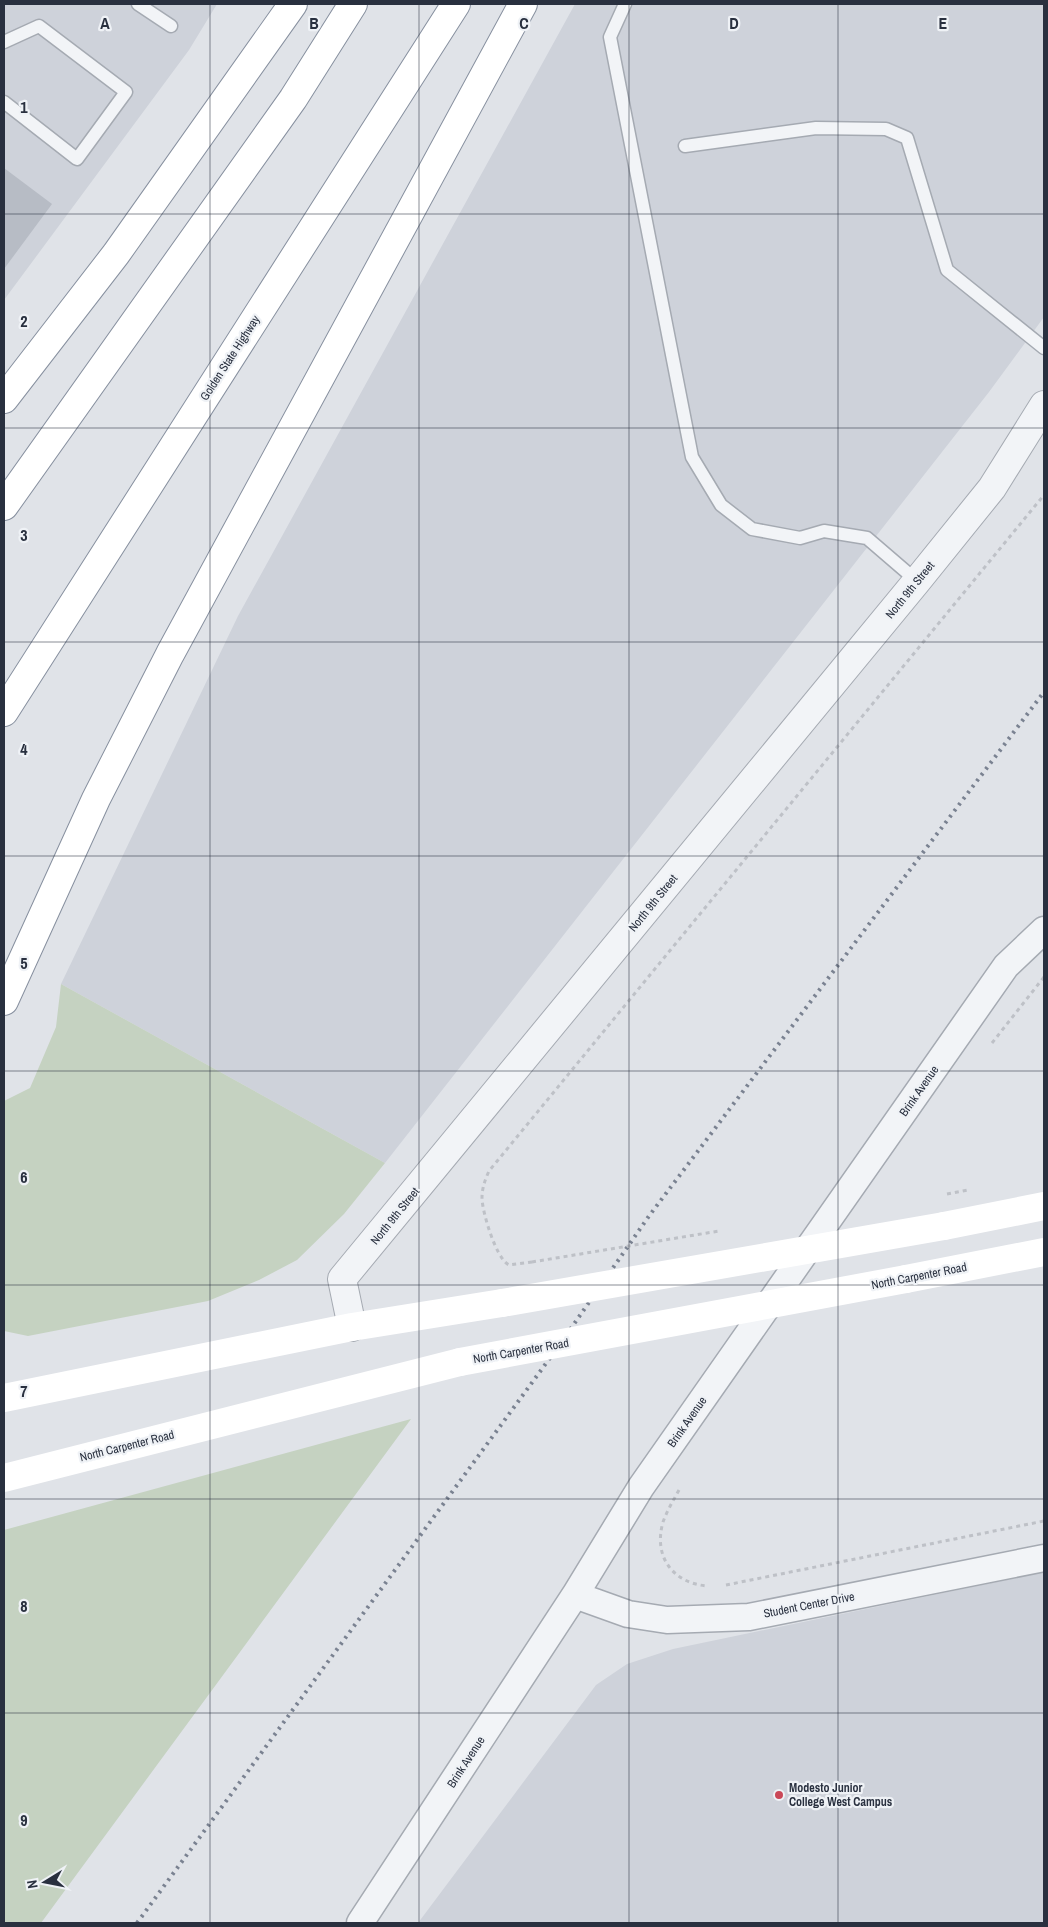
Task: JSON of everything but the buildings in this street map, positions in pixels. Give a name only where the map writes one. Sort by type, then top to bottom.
[{"type":"main road","points":[[4,400],[116,254],[293,4]]},
{"type":"main road","points":[[4,506],[293,99],[353,4]]},
{"type":"main road","name":"Golden State Highway","points":[[4,712],[456,4]]},
{"type":"main road","points":[[4,1001],[14,974],[96,799],[170,654],[523,4]]},
{"type":"main road","points":[[4,1398],[352,1326],[502,1303],[944,1226],[1044,1206]]},
{"type":"main road","name":"North Carpenter Road","points":[[4,1478],[460,1362],[1044,1252]]},
{"type":"street","name":"North 9th Street","points":[[352,1326],[342,1279],[992,488],[1044,404]]},
{"type":"street","name":"North 9th Street","points":[[992,488],[1044,442]]},
{"type":"street","name":"Brink Avenue","points":[[360,1923],[575,1595],[641,1487],[1006,966],[1040,934]]},
{"type":"street","name":"Student Center Drive","points":[[575,1595],[628,1614],[667,1620],[749,1617],[1044,1558]]},
{"type":"lane","points":[[138,4],[170,26]]},
{"type":"lane","points":[[624,4],[610,37],[692,457],[720,505],[752,529],[800,538],[824,531],[867,538],[917,581]]},
{"type":"lane","points":[[4,42],[40,26],[126,92],[77,159],[4,102]]},
{"type":"lane","points":[[685,146],[816,128],[886,129],[907,138],[947,270],[1044,348]]},
{"type":"path","points":[[532,1262],[509,1265],[502,1260],[482,1204],[484,1181],[489,1171],[1044,496]]},
{"type":"path","points":[[990,1046],[1044,977]]},
{"type":"path","points":[[684,1482],[662,1524],[663,1552],[667,1563],[679,1578],[696,1585],[714,1586]]},
{"type":"path","points":[[722,1586],[1044,1521]]},
{"type":"shaded area","points":[[4,4],[217,4],[189,50],[4,300]]},
{"type":"shaded area","points":[[575,4],[1044,4],[1044,317],[989,392],[385,1163],[61,984],[238,616]]},
{"type":"shaded area","name":"Modesto Junior College West Campus","points":[[1044,1572],[1044,1923],[418,1923],[596,1685],[627,1664],[673,1649]]},
{"type":"green space","points":[[61,984],[385,1163],[344,1214],[297,1260],[259,1280],[208,1301],[28,1336],[4,1331],[4,1101],[30,1088],[56,1027]]},
{"type":"green space","points":[[411,1419],[41,1923],[4,1923],[4,1530]]},
{"type":"railway","points":[[137,1923],[558,1347],[649,1216],[1044,692]]},
{"type":"place","name":"Modesto Junior College West Campus","points":[[779,1795]]}]
